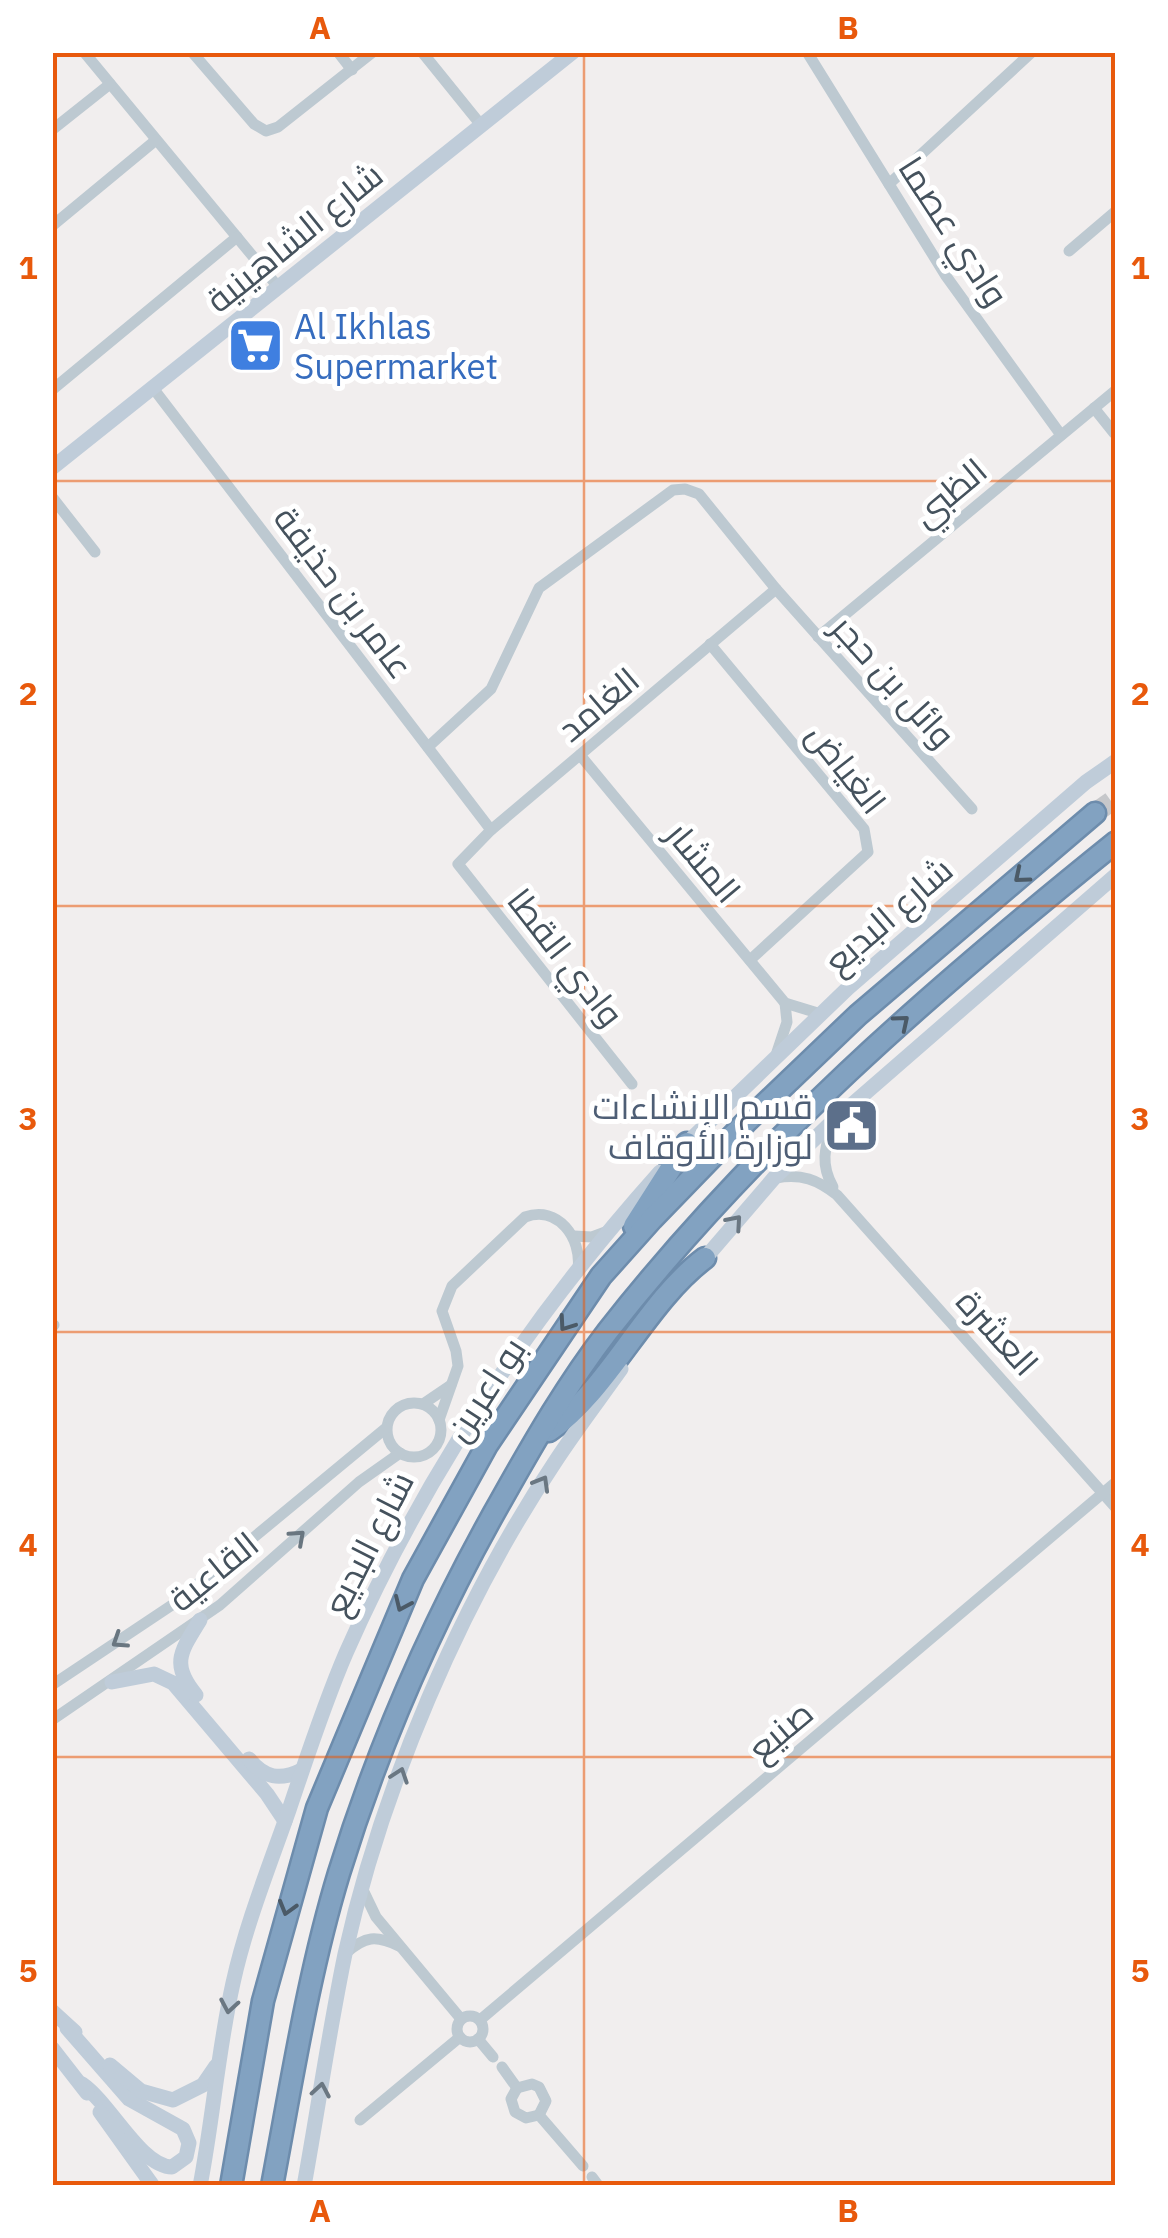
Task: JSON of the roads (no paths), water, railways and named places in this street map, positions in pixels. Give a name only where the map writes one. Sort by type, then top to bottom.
[{"type":"highway","name":"بو اعرين","points":[[231,2186],[254,2044],[303,1850],[338,1754],[413,1580],[461,1488],[538,1366],[602,1276],[746,1122],[858,1015],[1095,813]]},
{"type":"highway","name":"بو اعرين","points":[[272,2186],[314,1963],[378,1758],[442,1608],[535,1441],[607,1333],[718,1201],[783,1132],[883,1039],[1116,842]]},
{"type":"highway","points":[[602,1276],[686,1143]]},
{"type":"highway","points":[[535,1441],[575,1408],[677,1283],[705,1258]]},
{"type":"main road","name":"شارع الشاهينية","points":[[52,468],[573,52]]},
{"type":"main road","name":"شارع البديع","points":[[200,2186],[232,1984],[248,1924],[346,1654],[391,1558],[449,1453],[500,1374],[578,1269],[686,1143],[821,1014],[1072,794],[1116,761]]},
{"type":"main road","points":[[304,2186],[346,1953],[419,1722],[448,1653],[554,1463],[705,1258],[774,1178],[832,1122],[1116,875]]},
{"type":"main road","points":[[200,1620],[180,1655],[181,1671],[190,1689],[262,1773],[279,1777],[302,1770]]},
{"type":"main road","points":[[112,1682],[154,1674],[173,1683],[267,1794],[285,1821]]},
{"type":"main road","points":[[52,2010],[136,2104],[183,2129],[189,2143],[186,2157],[174,2166],[156,2164],[104,2102],[82,2084]]},
{"type":"main road","points":[[68,2028],[126,2081],[153,2097],[174,2100],[193,2093],[203,2085],[220,2058]]},
{"type":"main road","points":[[52,2048],[154,2186]]},
{"type":"street","points":[[84,52],[279,288]]},
{"type":"street","points":[[192,52],[254,124],[266,131],[278,127],[373,52]]},
{"type":"street","points":[[338,52],[352,70]]},
{"type":"street","points":[[422,52],[481,126]]},
{"type":"street","name":"وادي عصما","points":[[807,52],[946,276],[1061,435]]},
{"type":"street","points":[[889,184],[1032,52]]},
{"type":"street","points":[[52,130],[110,84]]},
{"type":"street","points":[[52,226],[156,140]]},
{"type":"street","points":[[1069,251],[1116,210]]},
{"type":"street","name":"شارع الشاهينية","points":[[52,390],[237,237]]},
{"type":"street","name":"عامر بن حذيفة","points":[[153,388],[491,830]]},
{"type":"street","name":"الظبي","points":[[818,637],[1116,390]]},
{"type":"street","points":[[1094,408],[1114,433]]},
{"type":"street","name":"وائل بن حجر","points":[[428,747],[490,689],[538,588],[673,490],[700,494],[818,637],[972,810]]},
{"type":"street","points":[[52,497],[95,552]]},
{"type":"street","name":"الغامد","points":[[458,864],[491,830],[776,588]]},
{"type":"street","name":"الغياض","points":[[710,644],[864,829],[869,844],[868,852],[750,960]]},
{"type":"street","name":"المشار","points":[[580,755],[785,1004]]},
{"type":"street","name":"وادي القطا","points":[[458,864],[632,1084]]},
{"type":"street","points":[[774,1057],[787,1022],[785,1004],[821,1014]]},
{"type":"street","name":"العشرة","points":[[832,1122],[823,1153],[826,1176],[838,1195],[1116,1508]]},
{"type":"street","name":"العشرة","points":[[774,1178],[802,1176],[821,1182],[838,1195]]},
{"type":"street","points":[[451,1385],[423,1404],[399,1407],[390,1416],[386,1428],[392,1447],[400,1453],[422,1456],[432,1451],[441,1431],[439,1420],[458,1366],[442,1311],[452,1286],[525,1217],[536,1213],[551,1216],[574,1236],[580,1256],[578,1269]]},
{"type":"street","points":[[574,1236],[592,1237],[608,1230]]},
{"type":"street","points":[[423,1404],[439,1420]]},
{"type":"street","name":"القاعية","points":[[52,1685],[172,1604],[386,1428]]},
{"type":"street","name":"القاعية","points":[[52,1720],[200,1620],[258,1574],[372,1471],[400,1453]]},
{"type":"street","name":"صنيع","points":[[480,2020],[1116,1482]]},
{"type":"street","points":[[364,1890],[372,1912],[461,2019]]},
{"type":"street","points":[[346,1953],[373,1937],[403,1948]]},
{"type":"street","points":[[472,2016],[480,2020],[483,2030],[478,2039],[468,2042],[460,2037],[457,2028],[461,2019],[472,2016]]},
{"type":"street","points":[[360,2120],[460,2037]]},
{"type":"street","points":[[478,2039],[517,2088]]},
{"type":"street","points":[[532,2084],[539,2088],[546,2101],[539,2115],[526,2118],[515,2112],[511,2099],[517,2088],[532,2084]]},
{"type":"street","points":[[539,2115],[583,2166]]},
{"type":"tunnel","points":[[1095,813],[1116,798]]},
{"type":"place","name":"Al Ikhlas Supermarket","points":[[255,346]]},
{"type":"place","name":"قسم الإنشاءات لوزارة الأوقاف","points":[[852,1126]]}]
